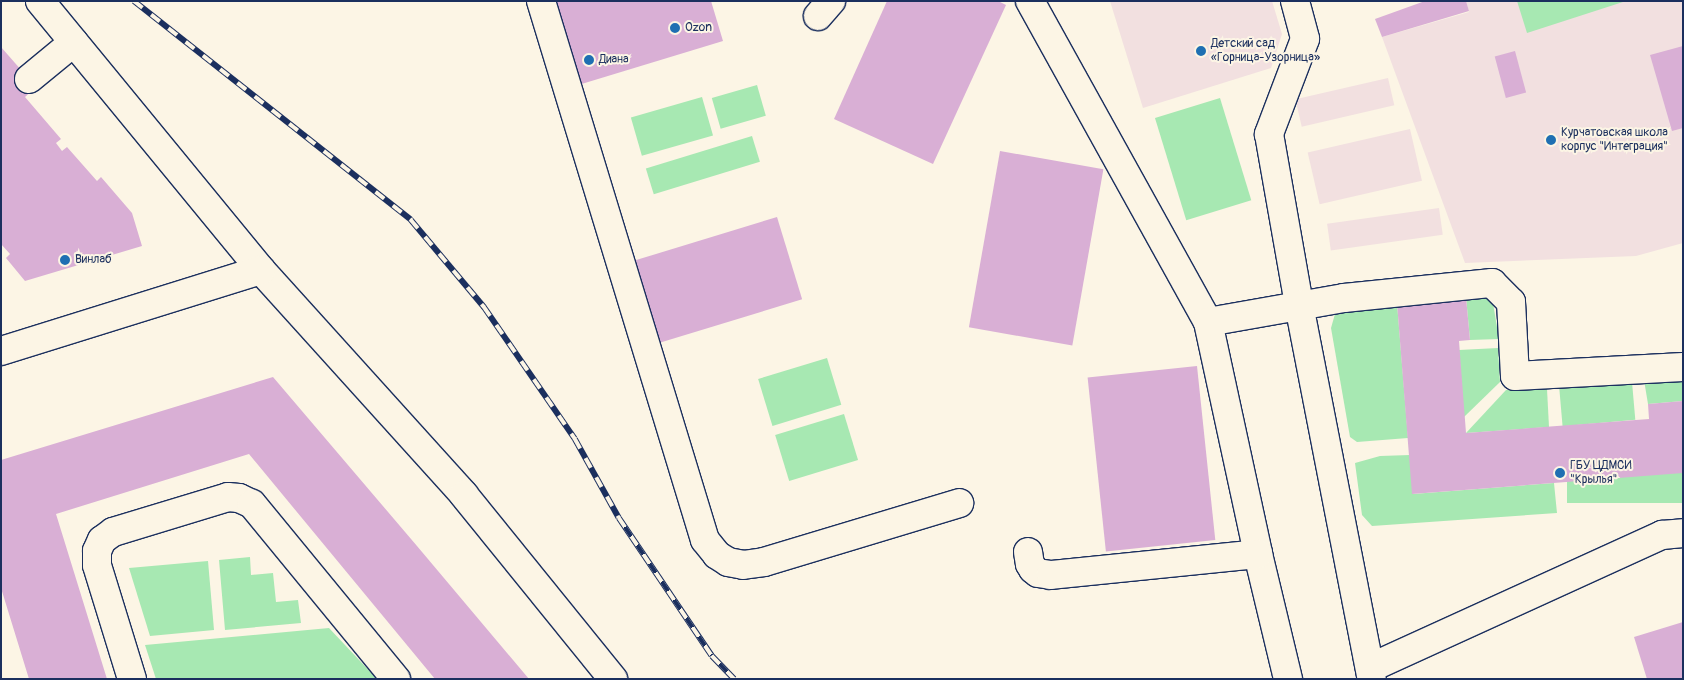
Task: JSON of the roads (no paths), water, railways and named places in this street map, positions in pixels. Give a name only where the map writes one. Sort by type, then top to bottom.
[{"type":"lane","points":[[40,1],[260,270],[464,496],[613,679]]},
{"type":"lane","points":[[541,1],[706,540],[717,555],[728,562],[743,566],[764,562],[959,503]]},
{"type":"lane","points":[[1030,1],[1208,322],[1258,554],[1288,679]]},
{"type":"lane","points":[[1295,1],[1304,39],[1269,134],[1299,306],[1371,673],[1662,535],[1683,533]]},
{"type":"lane","points":[[28,79],[74,42]]},
{"type":"lane","points":[[1,351],[260,270]]},
{"type":"lane","points":[[1208,322],[1344,298],[1492,283],[1511,302],[1515,376],[1683,367]]},
{"type":"lane","points":[[132,679],[98,565],[97,550],[102,540],[113,532],[228,498],[239,498],[252,504],[396,679]]},
{"type":"lane","points":[[1028,552],[1033,569],[1052,575],[1258,554]]},
{"type":"railway","points":[[134,1],[411,220],[484,307],[575,439],[619,518],[712,656],[734,679]]},
{"type":"place","name":"Ozon","points":[[675,28]]},
{"type":"place","name":"Детский сад «Горница-Узорница»","points":[[1201,51]]},
{"type":"place","name":"Диана","points":[[589,60]]},
{"type":"place","name":"Курчатовская школа корпус \"Интеграция\"","points":[[1551,140]]},
{"type":"place","name":"Винлаб","points":[[65,260]]},
{"type":"place","name":"ГБУ ЦДМСИ \"Крылья\"","points":[[1560,473]]}]
